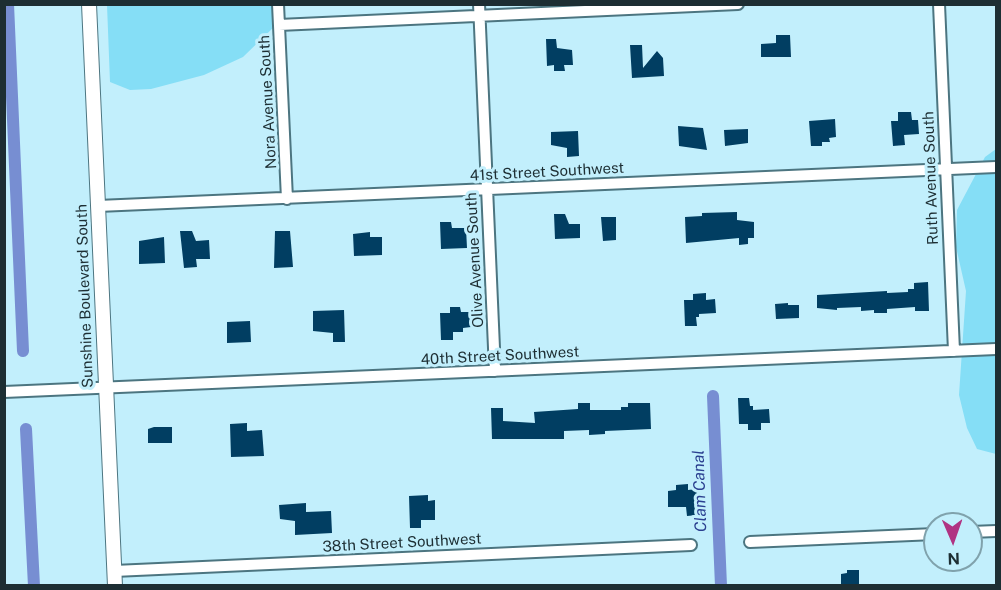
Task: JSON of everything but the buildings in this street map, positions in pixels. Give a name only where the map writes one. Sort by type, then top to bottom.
[{"type":"street","name":"Sunshine Boulevard South","points":[[89,4],[115,585]]},
{"type":"street","name":"Nora Avenue South","points":[[278,4],[287,199]]},
{"type":"street","points":[[279,25],[479,10],[738,4]]},
{"type":"street","name":"Ruth Avenue South","points":[[939,4],[954,351]]},
{"type":"street","name":"Olive Avenue South","points":[[479,10],[495,371]]},
{"type":"street","name":"41st Street Southwest","points":[[98,206],[996,167]]},
{"type":"street","name":"40th Street Southwest","points":[[4,392],[996,349]]},
{"type":"street","points":[[750,542],[923,535]]},
{"type":"street","name":"38th Street Southwest","points":[[114,571],[691,545]]},
{"type":"shaded area","points":[[107,5],[275,5],[276,25],[243,57],[204,75],[151,89],[130,90],[110,82]]},
{"type":"shaded area","points":[[996,149],[996,454],[977,449],[967,428],[959,395],[966,291],[956,247],[957,210],[985,157]]},
{"type":"waterway","points":[[8,4],[23,351]]},
{"type":"waterway","name":"Clam Canal","points":[[713,396],[721,586]]},
{"type":"waterway","points":[[26,429],[34,586]]}]
